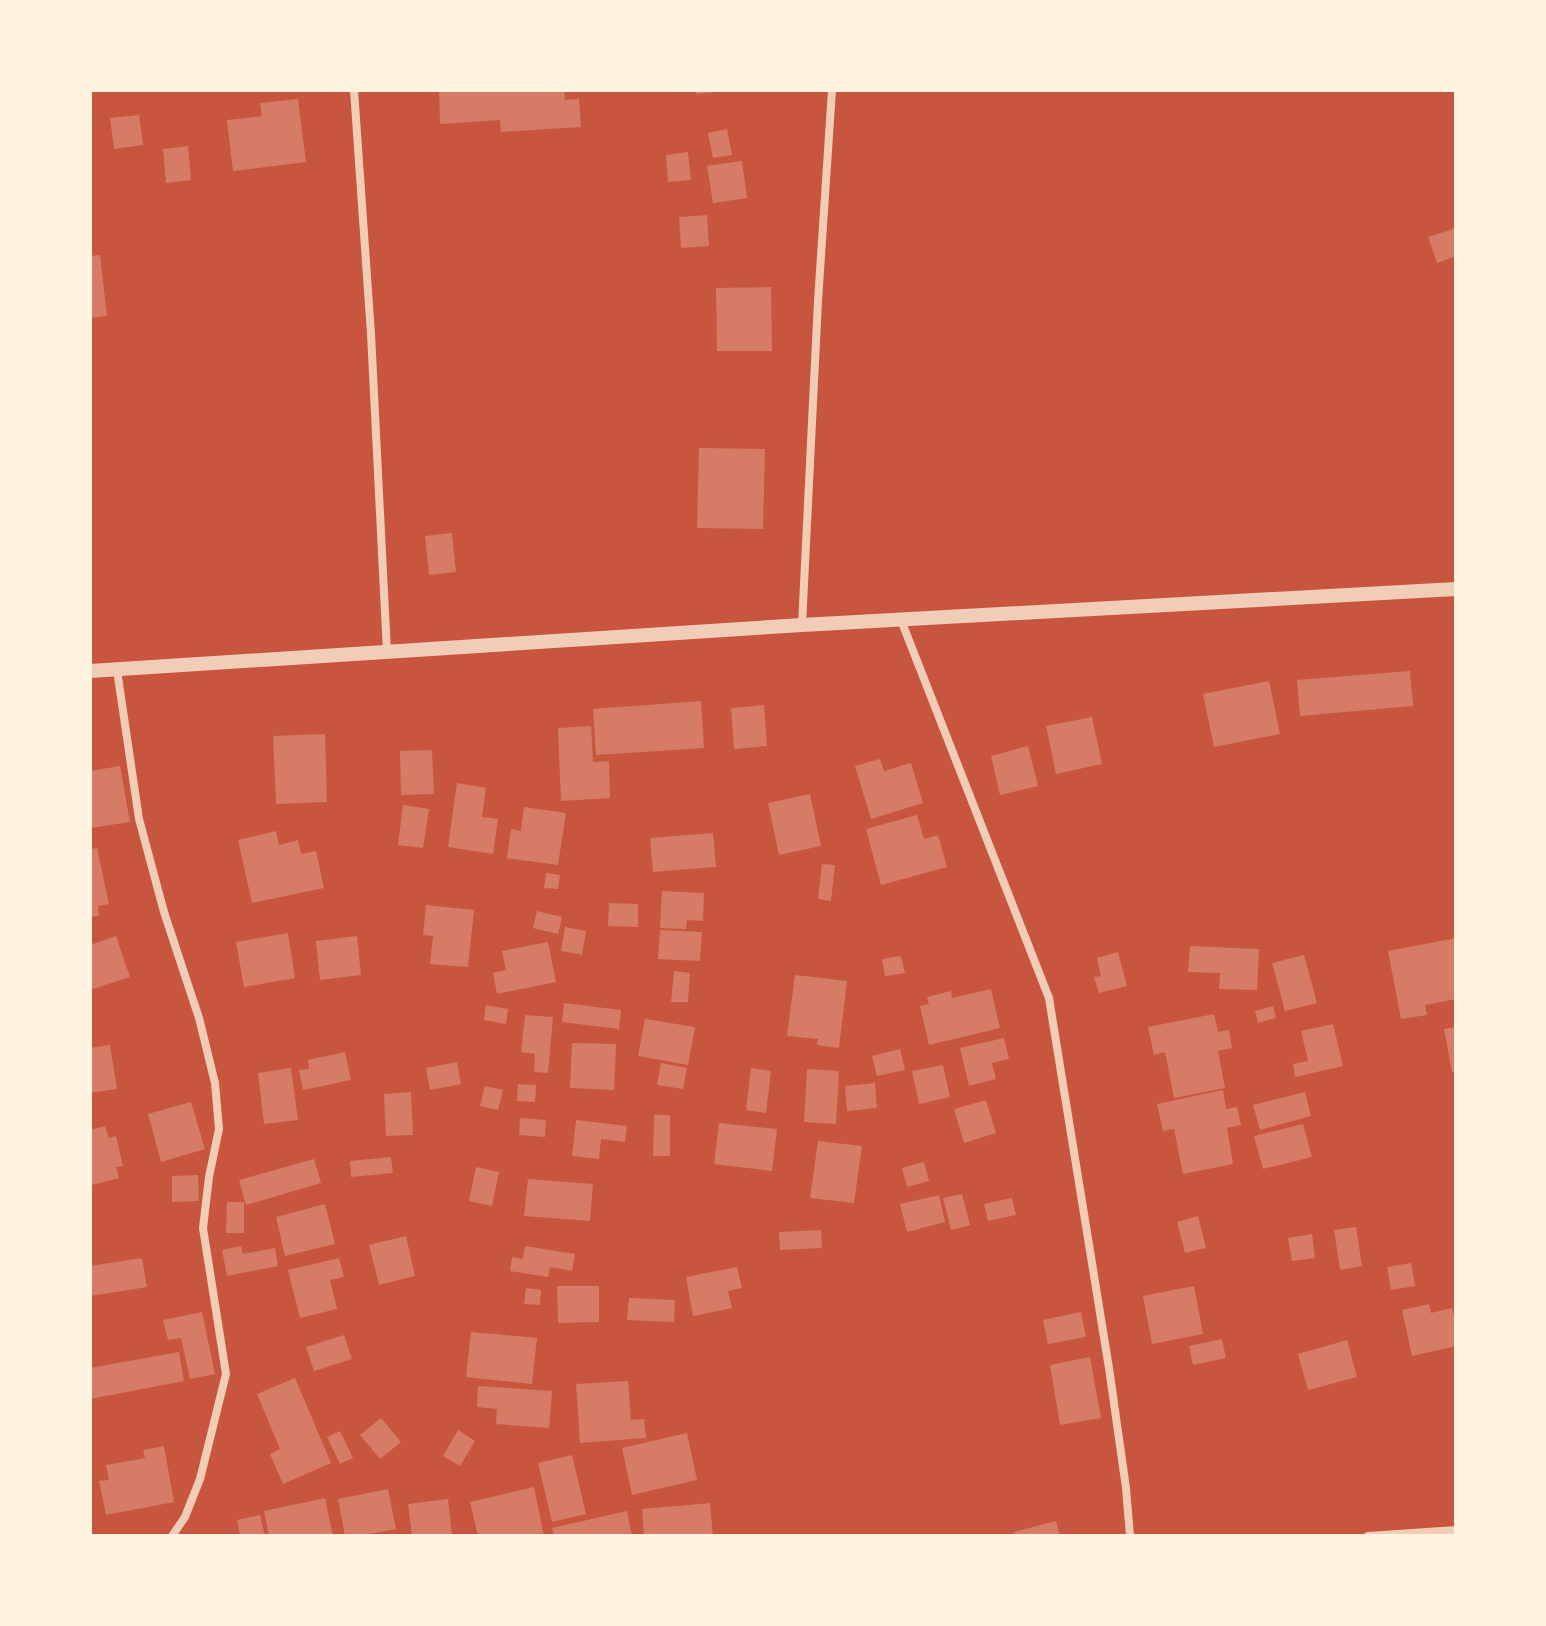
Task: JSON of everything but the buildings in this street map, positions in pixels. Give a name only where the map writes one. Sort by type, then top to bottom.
[{"type":"street","points":[[354,90],[371,334],[387,652]]},
{"type":"street","points":[[802,625],[832,90]]},
{"type":"street","points":[[90,671],[802,625],[1456,589]]},
{"type":"street","points":[[901,620],[1049,998],[1109,1368],[1130,1536]]},
{"type":"street","points":[[117,670],[139,819],[164,912],[202,1031],[215,1083],[219,1129],[203,1228],[226,1374],[200,1479],[185,1517],[172,1536]]},
{"type":"street","points":[[1368,1536],[1456,1530]]}]
